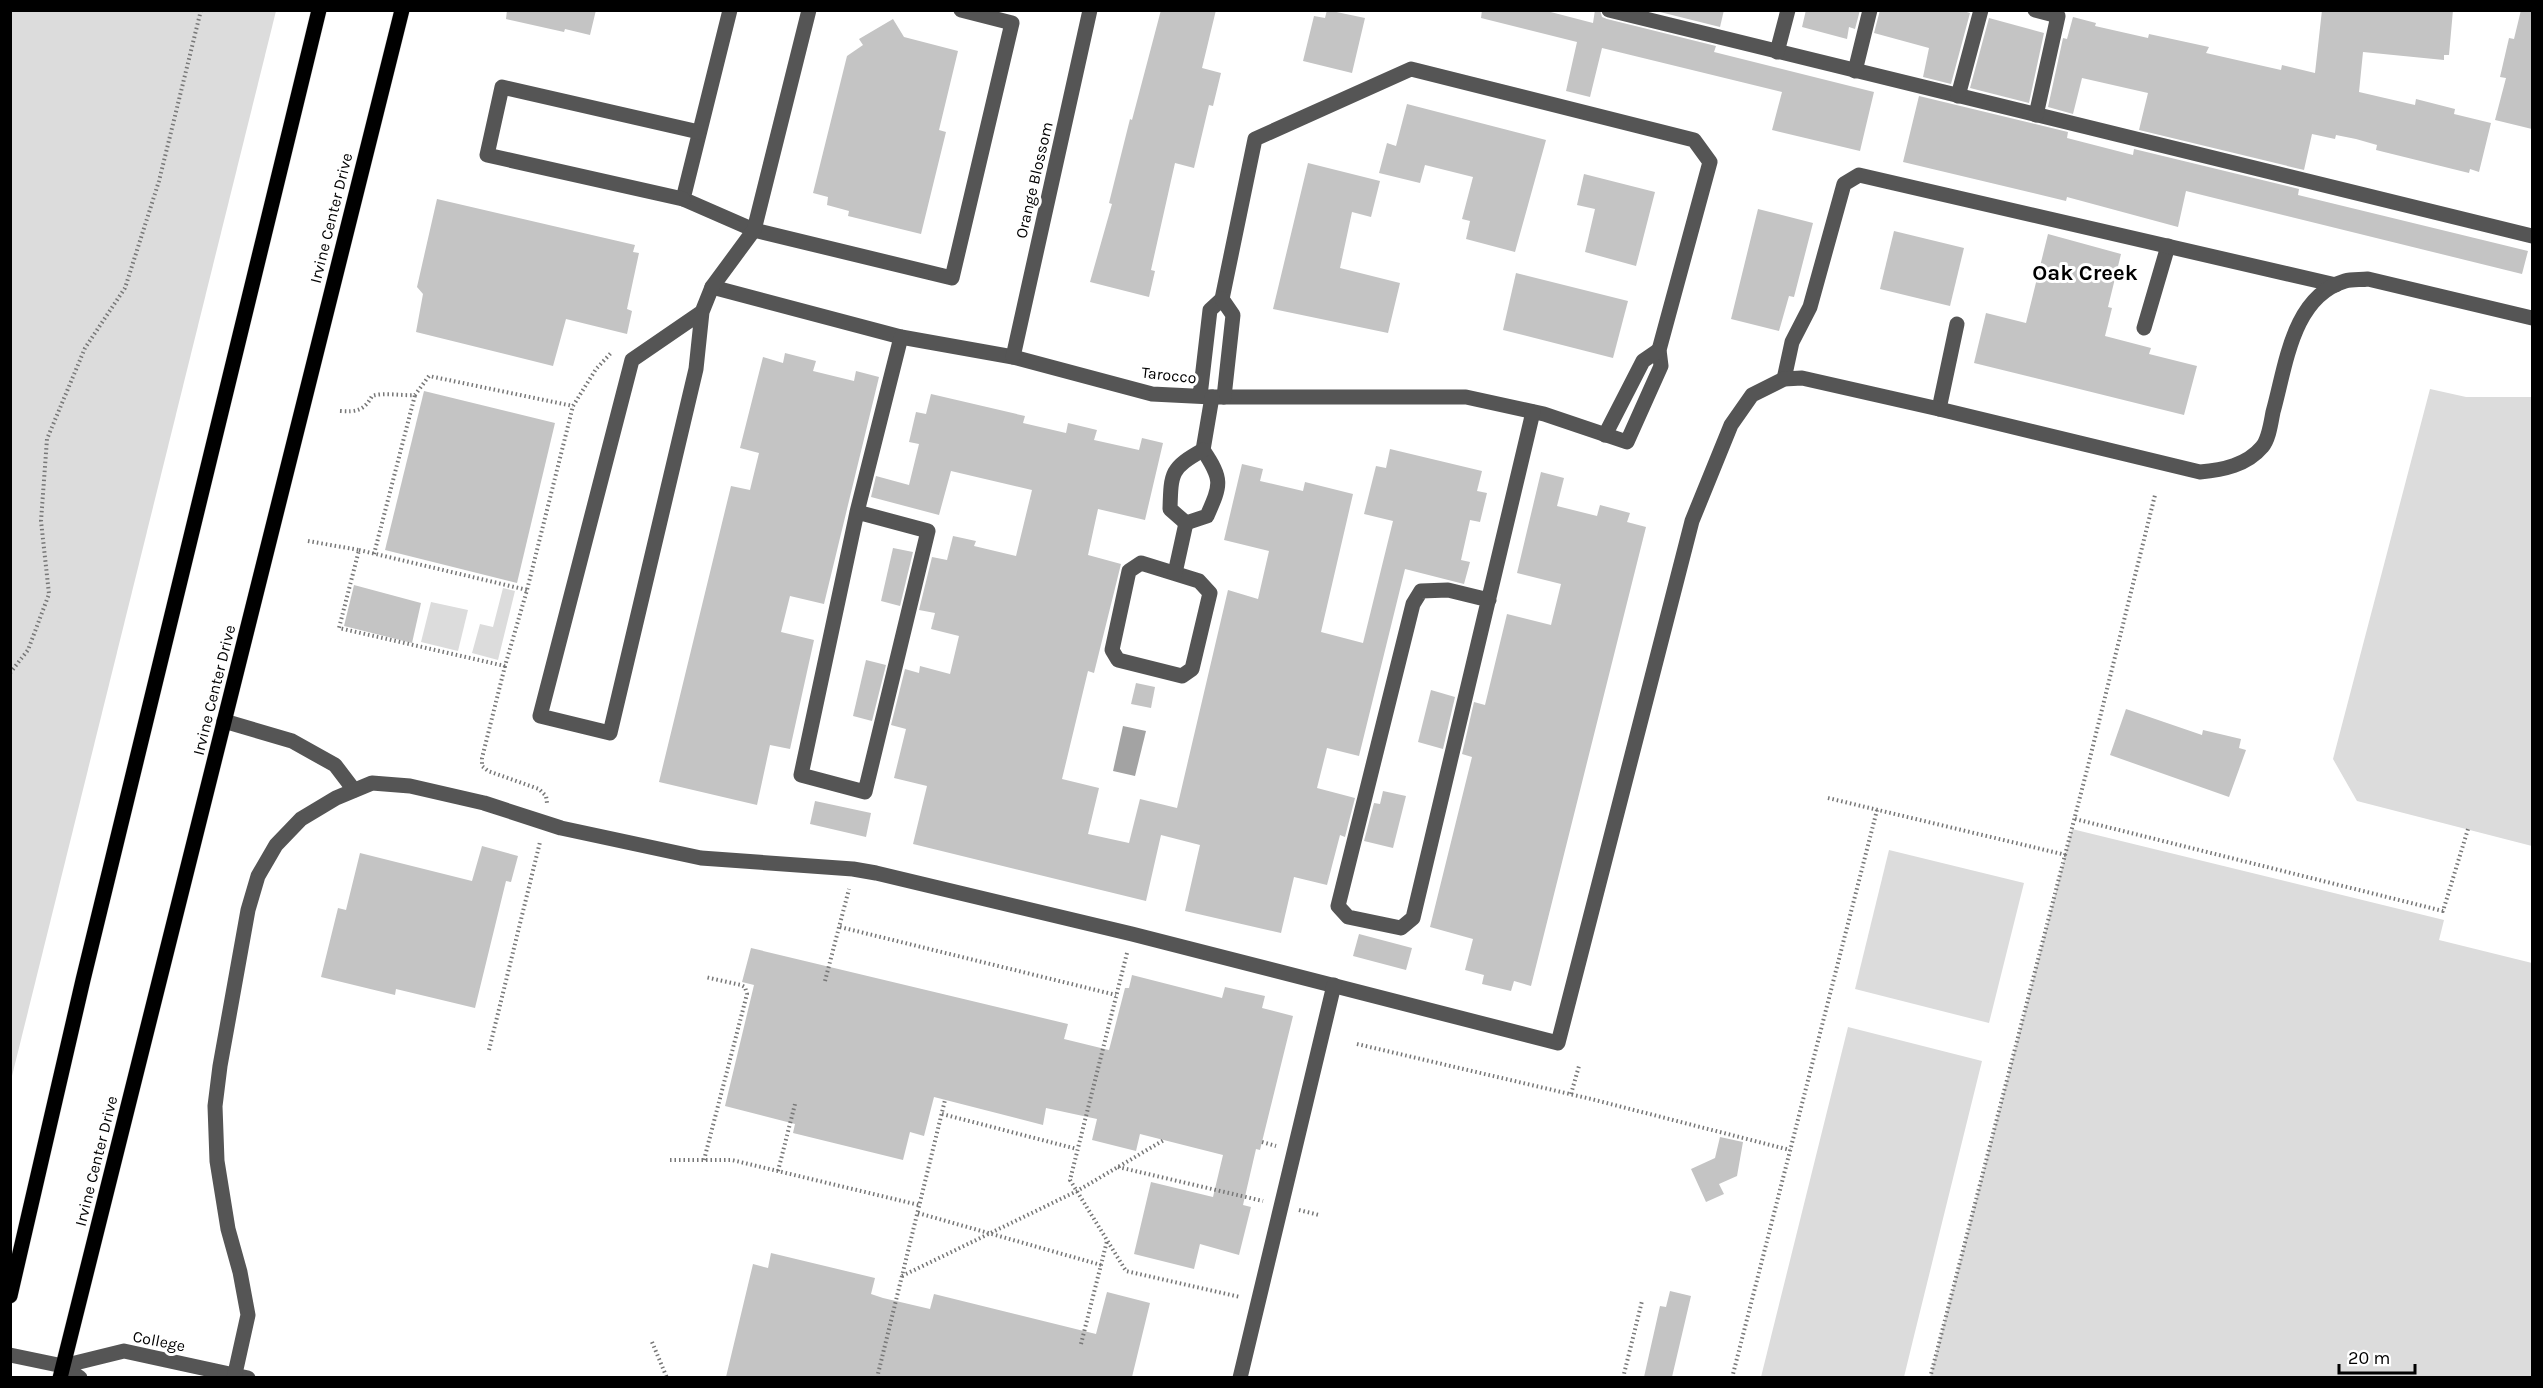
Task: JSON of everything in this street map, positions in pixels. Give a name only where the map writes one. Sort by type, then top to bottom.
[{"type":"main road","points":[[10,1296],[89,957],[319,10]]},
{"type":"main road","name":"Irvine Center Drive","points":[[62,1372],[402,10]]},
{"type":"street","points":[[683,199],[730,10]]},
{"type":"street","points":[[702,312],[632,360],[540,716],[610,733],[696,369],[702,312],[712,287],[754,230],[809,10]]},
{"type":"street","points":[[699,132],[502,87],[487,155],[683,199],[754,230],[952,278],[1012,23],[961,10]]},
{"type":"street","name":"Orange Blossom","points":[[1013,357],[1090,10]]},
{"type":"street","points":[[1609,10],[2532,236]]},
{"type":"street","points":[[1777,52],[1788,10]]},
{"type":"street","points":[[1855,71],[1870,10]]},
{"type":"street","points":[[1958,96],[1981,10]]},
{"type":"street","points":[[2035,10],[2058,16],[2037,115]]},
{"type":"street","points":[[1212,397],[1210,310],[1222,299],[1255,139],[1411,69],[1694,141],[1710,162],[1659,350],[1643,361],[1605,435]]},
{"type":"street","points":[[1784,379],[1792,342],[1810,307],[1844,184],[1859,175],[2336,285]]},
{"type":"street","points":[[2144,328],[2168,246]]},
{"type":"street","points":[[239,1376],[248,1315],[240,1272],[228,1230],[217,1161],[215,1106],[248,910],[258,876],[276,845],[301,819],[354,790],[372,783],[410,786],[484,803],[561,828],[701,858],[853,869],[1132,934],[1558,1043],[1692,521],[1731,425],[1752,395],[1784,379],[1802,378],[2200,472],[2223,470],[2245,461],[2264,445],[2296,331],[2307,308],[2324,291],[2336,285],[2347,281],[2368,279],[2532,318]]},
{"type":"street","name":"Tarocco","points":[[712,287],[901,337],[1013,357],[1152,394],[1212,397],[1467,397],[1533,412],[1628,442],[1661,366],[1659,350]]},
{"type":"street","points":[[1186,523],[1207,516],[1219,489],[1215,467],[1203,450],[1212,397],[1233,315],[1222,299]]},
{"type":"street","points":[[1939,409],[1958,324]]},
{"type":"street","points":[[857,512],[928,531],[865,792],[801,775],[857,512],[901,337]]},
{"type":"street","points":[[1489,600],[1448,590],[1421,591],[1413,604],[1338,906],[1348,917],[1401,928],[1413,918],[1489,600],[1533,412]]},
{"type":"street","points":[[1186,523],[1170,509],[1171,483],[1178,464],[1203,450]]},
{"type":"street","points":[[1175,573],[1186,523]]},
{"type":"street","points":[[1141,563],[1175,573],[1199,581],[1210,593],[1192,669],[1182,676],[1118,660],[1112,651],[1129,571],[1141,563]]},
{"type":"street","points":[[224,721],[292,741],[335,765],[354,790]]},
{"type":"street","points":[[1240,1377],[1334,985]]},
{"type":"street","name":"College","points":[[62,1372],[124,1351],[239,1376]]},
{"type":"street","name":"College","points":[[10,1355],[80,1377]]},
{"type":"path","points":[[10,673],[28,650],[49,594],[41,521],[47,439],[85,348],[125,288],[159,181],[201,10]]},
{"type":"path","points":[[374,554],[415,395],[429,376],[573,406],[482,758],[482,766],[488,771],[539,789],[546,796],[548,808],[489,1050]]},
{"type":"path","points":[[340,411],[356,412],[366,405],[372,396],[380,394],[415,395]]},
{"type":"path","points":[[1930,1377],[2066,855],[2155,495]]},
{"type":"path","points":[[308,541],[359,550],[527,590]]},
{"type":"path","points":[[359,550],[339,628],[505,666]]},
{"type":"path","points":[[1828,798],[2066,855]]},
{"type":"path","points":[[1732,1377],[1877,810]]},
{"type":"path","points":[[2075,819],[2443,911],[2468,830]]},
{"type":"path","points":[[825,981],[853,869]]},
{"type":"path","points":[[840,927],[1116,995]]},
{"type":"path","points":[[1132,934],[1070,1180],[1126,1271],[1258,1302]]},
{"type":"path","points":[[704,1160],[747,994],[745,987],[741,985],[705,977]]},
{"type":"path","points":[[1357,1044],[1571,1094],[1790,1150]]},
{"type":"path","points":[[1571,1094],[1579,1066]]},
{"type":"path","points":[[877,1377],[945,1100]]},
{"type":"path","points":[[778,1171],[795,1104]]},
{"type":"path","points":[[942,1114],[1077,1149]]},
{"type":"path","points":[[902,1276],[1077,1191],[1164,1140]]},
{"type":"path","points":[[670,1160],[732,1160],[919,1205]]},
{"type":"path","points":[[1118,1167],[1319,1215]]},
{"type":"path","points":[[918,1213],[1101,1265]]},
{"type":"path","points":[[1081,1344],[1107,1241]]},
{"type":"path","points":[[1623,1377],[1642,1301]]},
{"type":"path","points":[[652,1342],[667,1377]]},
{"type":"shaded area","points":[[10,11],[276,11],[11,1080]]},
{"type":"shaded area","points":[[2430,389],[2466,397],[2532,397],[2532,846],[2357,801],[2333,759]]},
{"type":"shaded area","points":[[503,588],[515,591],[498,660],[472,653],[480,624],[493,627]]},
{"type":"shaded area","points":[[431,602],[468,610],[458,651],[421,642]]},
{"type":"shaded area","points":[[1123,726],[1146,731],[1135,776],[1113,771]]},
{"type":"shaded area","points":[[2072,829],[2444,920],[2439,940],[2532,963],[2532,1377],[1930,1377]]},
{"type":"shaded area","points":[[1889,850],[2024,883],[1989,1023],[1855,989]]},
{"type":"shaded area","points":[[1848,1027],[1982,1061],[1904,1377],[1761,1377]]},
{"type":"building","points":[[507,10],[596,10],[590,35],[565,29],[564,32],[506,19]]},
{"type":"building","points":[[1161,10],[1216,10],[1202,68],[1221,73],[1213,106],[1209,105],[1194,168],[1175,163],[1151,270],[1155,271],[1149,297],[1090,282],[1112,204],[1109,203],[1130,119],[1132,120]]},
{"type":"building","points":[[1327,10],[1365,18],[1352,73],[1303,61],[1314,16],[1325,18]]},
{"type":"building","points":[[1482,10],[1543,10],[1593,23],[1595,10],[1600,10],[1602,17],[1607,19],[1716,46],[1714,52],[1874,92],[1860,151],[1772,130],[1782,92],[1602,48],[1590,97],[1566,91],[1577,42],[1481,18]]},
{"type":"building","points":[[1652,10],[1724,10],[1720,27]]},
{"type":"building","points":[[1806,10],[1860,10],[1855,29],[1849,27],[1847,39],[1802,27]]},
{"type":"building","points":[[1880,10],[1960,10],[1970,13],[1951,84],[1923,77],[1929,48],[1874,33]]},
{"type":"building","points":[[2322,10],[2453,10],[2449,55],[2444,55],[2444,60],[2363,52],[2359,92],[2415,105],[2416,99],[2455,109],[2454,114],[2491,123],[2479,172],[2470,169],[2469,173],[2376,150],[2377,145],[2356,139],[2336,135],[2335,139],[2312,134],[2304,170],[2139,130],[2148,93],[2082,78],[2073,114],[2048,107],[2063,38],[2067,39],[2073,17],[2096,23],[2095,26],[2148,38],[2149,34],[2209,47],[2206,53],[2281,70],[2282,65],[2315,73]]},
{"type":"building","points":[[2521,10],[2532,10],[2532,129],[2495,120],[2506,78],[2500,77],[2509,38],[2514,39]]},
{"type":"building","points":[[1989,18],[2044,33],[2029,103],[1970,88]]},
{"type":"building","points":[[893,19],[904,37],[958,51],[939,130],[946,132],[921,234],[848,216],[849,211],[827,205],[828,197],[813,193],[847,56],[863,45],[859,39]]},
{"type":"building","points":[[1919,96],[2068,132],[2067,138],[2133,155],[2134,149],[2299,189],[2298,195],[2528,251],[2522,274],[2186,191],[2178,227],[2067,197],[2066,201],[1903,162]]},
{"type":"building","points":[[1407,104],[1546,140],[1515,252],[1466,239],[1470,221],[1462,219],[1473,177],[1425,165],[1420,183],[1379,173],[1387,143],[1396,146]]},
{"type":"building","points":[[1308,163],[1380,181],[1371,217],[1352,212],[1340,268],[1400,283],[1388,333],[1273,309]]},
{"type":"building","points":[[1584,174],[1655,192],[1636,266],[1585,252],[1595,209],[1577,205]]},
{"type":"building","points":[[437,199],[635,245],[633,252],[639,253],[627,309],[632,311],[627,334],[566,319],[553,366],[416,332],[423,294],[417,287]]},
{"type":"building","points":[[1758,209],[1813,223],[1794,297],[1789,296],[1779,331],[1731,319]]},
{"type":"building","points":[[1894,231],[1964,248],[1950,306],[1880,289]]},
{"type":"building","points":[[2048,234],[2121,254],[2108,307],[2112,308],[2105,336],[2151,348],[2149,354],[2197,366],[2184,415],[1974,363],[1986,313],[2026,323]]},
{"type":"building","points":[[1516,273],[1628,301],[1613,358],[1503,330]]},
{"type":"building","points":[[785,353],[816,361],[813,371],[854,381],[856,371],[879,377],[824,604],[790,596],[781,632],[814,640],[790,749],[770,745],[757,805],[659,782],[731,486],[750,490],[759,453],[740,448],[763,357],[783,363]]},
{"type":"building","points":[[424,391],[555,423],[517,583],[385,550]]},
{"type":"building","points":[[931,394],[1025,416],[1023,423],[1066,433],[1068,423],[1097,430],[1094,440],[1139,450],[1142,438],[1163,443],[1145,520],[1098,509],[1088,555],[1121,564],[1094,673],[1088,671],[1062,779],[1099,788],[1088,834],[1129,843],[1140,799],[1177,808],[1228,590],[1258,599],[1269,551],[1224,540],[1242,464],[1263,469],[1260,481],[1303,491],[1305,482],[1353,494],[1321,632],[1363,643],[1393,521],[1364,514],[1376,466],[1386,468],[1390,449],[1482,471],[1477,491],[1487,493],[1480,522],[1470,520],[1461,560],[1470,562],[1464,584],[1405,569],[1359,756],[1327,748],[1317,788],[1355,798],[1345,837],[1340,835],[1327,885],[1294,877],[1281,933],[1185,911],[1200,845],[1161,835],[1146,901],[913,844],[927,786],[894,778],[906,729],[891,725],[905,669],[919,673],[920,666],[950,674],[959,636],[931,629],[935,613],[919,610],[932,557],[947,560],[953,536],[976,541],[974,546],[1016,556],[1032,490],[951,471],[939,515],[871,497],[876,476],[909,485],[919,444],[909,442],[916,412],[926,414]]},
{"type":"building","points":[[1541,472],[1564,478],[1557,506],[1597,516],[1600,505],[1630,513],[1627,522],[1646,527],[1531,986],[1514,981],[1511,991],[1482,984],[1484,975],[1465,970],[1473,939],[1430,927],[1472,757],[1462,754],[1474,702],[1485,705],[1507,614],[1551,625],[1561,584],[1517,573]]},
{"type":"building","points":[[893,548],[913,552],[900,606],[881,601]]},
{"type":"building","points":[[354,585],[421,603],[412,643],[344,626]]},
{"type":"building","points":[[866,660],[886,665],[872,721],[853,716]]},
{"type":"building","points":[[1136,683],[1155,687],[1151,708],[1131,704]]},
{"type":"building","points":[[1431,690],[1455,697],[1443,749],[1418,742]]},
{"type":"building","points":[[2126,709],[2202,735],[2203,730],[2241,739],[2239,748],[2246,750],[2229,797],[2110,755]]},
{"type":"building","points":[[1383,791],[1406,796],[1393,848],[1364,841],[1374,803],[1380,804]]},
{"type":"building","points":[[815,801],[871,813],[866,837],[810,824]]},
{"type":"building","points":[[482,846],[518,856],[511,882],[506,881],[475,1008],[396,989],[395,995],[321,977],[338,908],[346,910],[360,853],[472,881]]},
{"type":"building","points":[[1359,934],[1412,948],[1406,970],[1353,956]]},
{"type":"building","points":[[751,948],[1068,1024],[1064,1039],[1109,1050],[1125,988],[1129,988],[1132,975],[1222,998],[1225,987],[1265,996],[1262,1008],[1293,1016],[1260,1150],[1256,1149],[1243,1205],[1251,1207],[1239,1255],[1200,1244],[1194,1269],[1134,1254],[1151,1182],[1213,1197],[1223,1155],[1140,1134],[1136,1151],[1092,1140],[1097,1119],[1046,1108],[1043,1125],[934,1097],[924,1136],[910,1132],[903,1160],[793,1133],[795,1124],[725,1106],[754,985],[742,982]]},
{"type":"building","points":[[1720,1137],[1743,1142],[1737,1176],[1719,1184],[1724,1194],[1706,1202],[1691,1169],[1715,1158]]},
{"type":"building","points":[[771,1253],[875,1278],[871,1294],[883,1298],[930,1309],[934,1294],[1096,1334],[1107,1292],[1150,1303],[1132,1377],[726,1377],[753,1264],[768,1268]]},
{"type":"building","points":[[1670,1291],[1691,1296],[1672,1377],[1644,1377],[1660,1306],[1666,1307]]},
{"type":"district","name":"Oak Creek","points":[[2085,273]]}]
